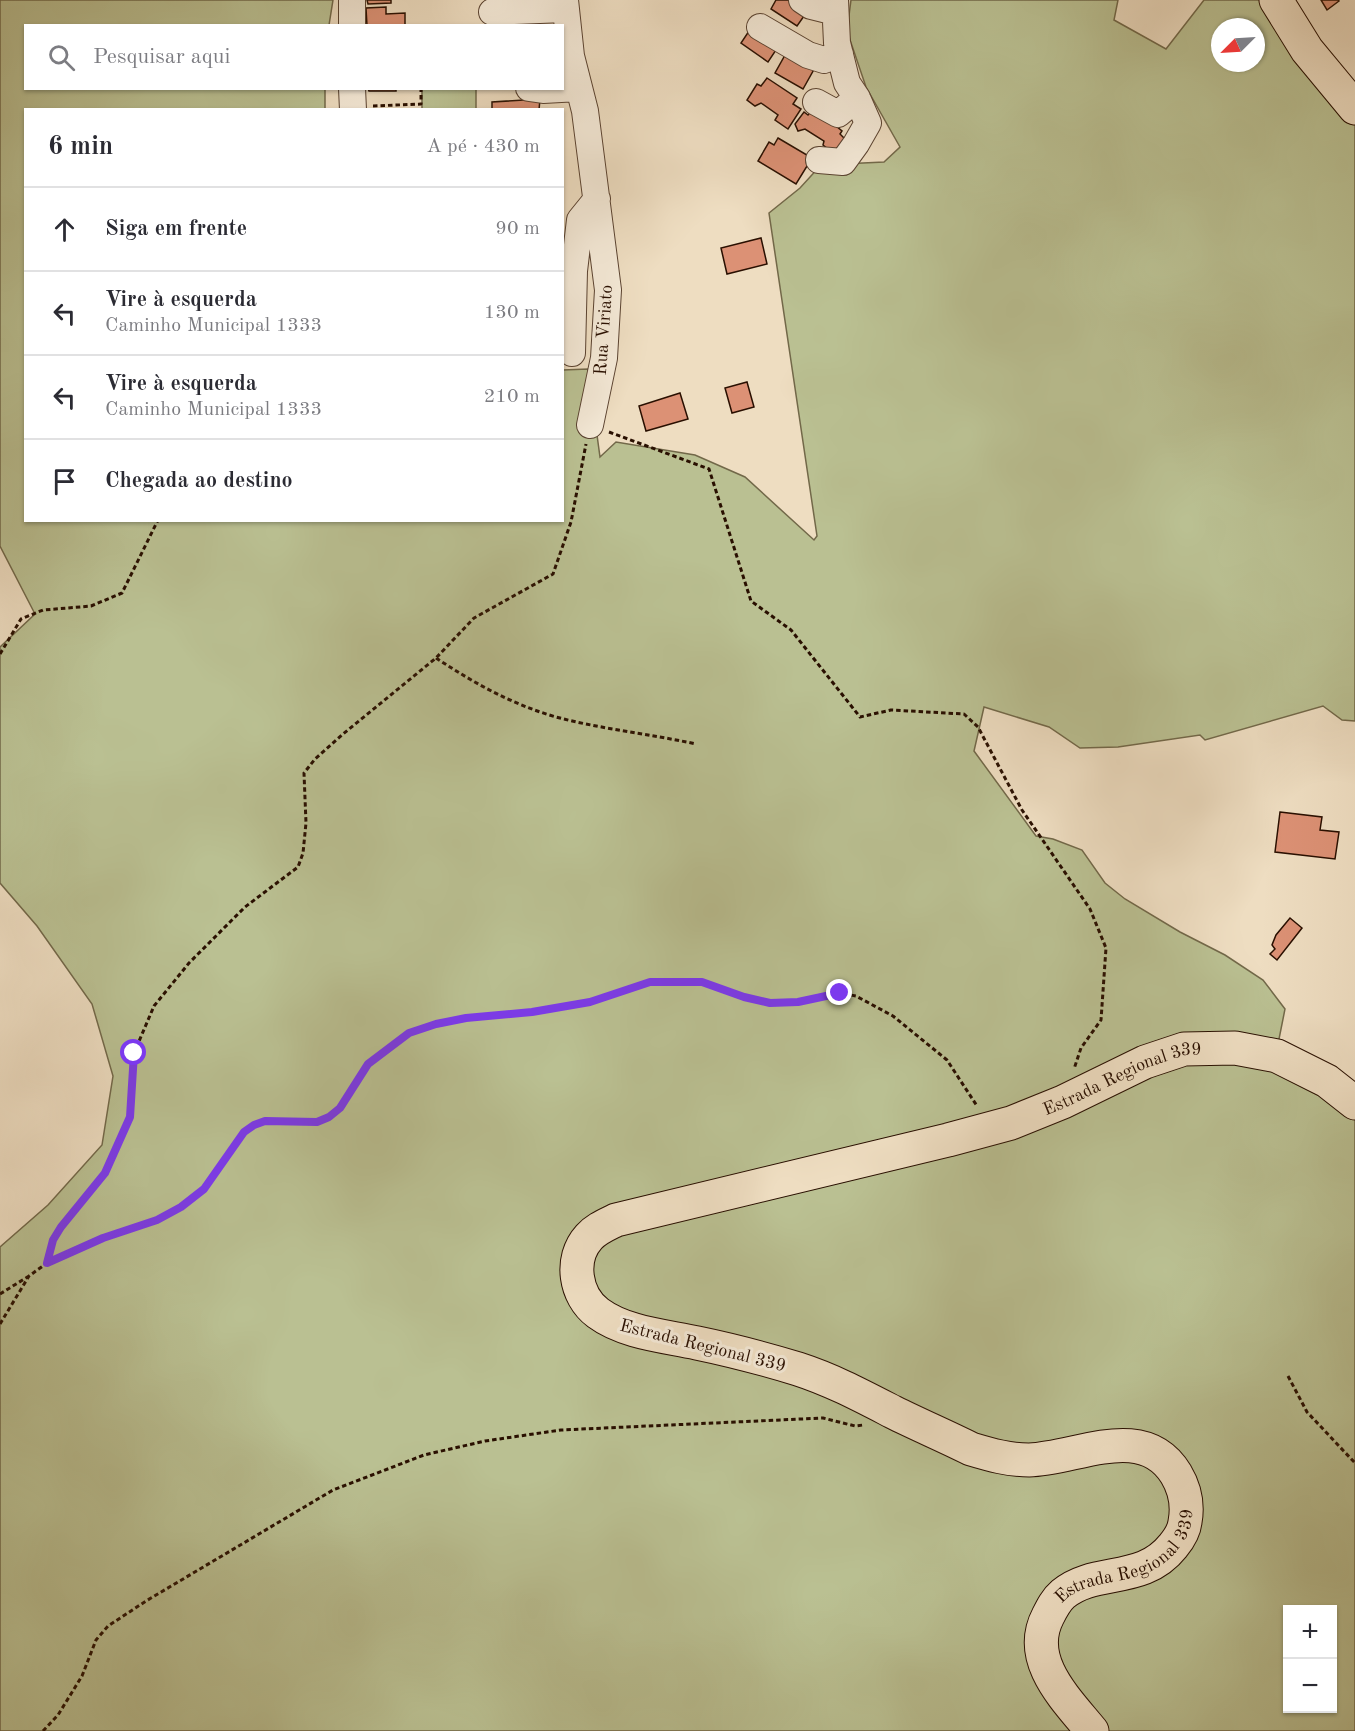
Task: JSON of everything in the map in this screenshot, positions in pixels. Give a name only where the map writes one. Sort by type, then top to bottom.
[{"type":"main road","points":[[1276,0],[1307,50],[1355,108]]},
{"type":"main road","name":"Estrada Regional 339","points":[[1092,1731],[1057,1689],[1048,1674],[1043,1659],[1042,1634],[1054,1603],[1065,1593],[1079,1585],[1145,1569],[1165,1557],[1177,1541],[1185,1524],[1184,1492],[1176,1474],[1160,1457],[1135,1445],[1114,1445],[1041,1459],[994,1456],[971,1449],[837,1384],[801,1370],[633,1329],[597,1313],[581,1293],[577,1279],[577,1264],[581,1249],[588,1237],[616,1220],[991,1129],[1031,1116],[1145,1062],[1184,1049],[1216,1047],[1254,1050],[1277,1056],[1327,1082],[1355,1103]]},
{"type":"street","points":[[352,0],[352,24]]},
{"type":"street","points":[[802,0],[811,6],[835,6],[837,43],[847,83],[857,98],[868,123],[843,162],[819,160]]},
{"type":"street","points":[[492,12],[565,5]]},
{"type":"street","name":"Rua Viriato","points":[[565,5],[571,56],[585,111],[608,290],[604,358],[590,425]]},
{"type":"street","points":[[760,27],[808,55],[824,60],[840,54]]},
{"type":"street","points":[[539,96],[579,88]]},
{"type":"street","points":[[816,102],[838,114],[857,98]]},
{"type":"street","name":"Rua Viriato","points":[[572,353],[574,271],[580,220],[597,199]]},
{"type":"path","points":[[352,102],[421,104],[422,90]]},
{"type":"path","points":[[47,1263],[53,1240],[105,1173],[130,1117],[134,1053],[154,1006],[189,963],[245,907],[298,867],[303,853],[306,823],[304,773],[315,759],[343,734],[436,658],[474,618],[553,574],[571,522],[590,425],[709,469],[751,601],[791,630],[860,717],[891,710],[933,711],[964,714],[978,727],[1022,810],[1090,909],[1106,948],[1101,1020],[1081,1048],[1063,1102]]},
{"type":"path","points":[[0,654],[21,619],[42,610],[92,606],[122,593],[157,522]]},
{"type":"path","points":[[436,658],[475,684],[518,704],[556,717],[696,744]]},
{"type":"path","points":[[0,1294],[47,1263],[103,1238],[157,1220],[181,1207],[204,1189],[244,1132],[254,1125],[265,1121],[317,1122],[329,1117],[340,1108],[368,1064],[409,1033],[436,1024],[466,1018],[532,1012],[590,1002],[650,982],[702,982],[744,997],[770,1003],[798,1002],[840,993],[856,996],[893,1016],[947,1060],[991,1129]]},
{"type":"path","points":[[0,1324],[30,1276]]},
{"type":"path","points":[[1288,1376],[1306,1412],[1355,1463]]},
{"type":"path","points":[[43,1731],[58,1715],[82,1676],[96,1640],[108,1626],[333,1490],[424,1455],[485,1442],[561,1430],[823,1418],[855,1425],[881,1423],[895,1413]]},
{"type":"green space","points":[[0,0],[333,0],[329,24],[24,24],[24,90],[325,90],[325,108],[24,108],[24,522],[564,522],[564,370],[588,369],[600,457],[616,442],[695,455],[745,477],[814,540],[817,536],[769,213],[800,188],[821,165],[884,162],[900,147],[866,87],[847,31],[851,0],[1118,0],[1114,20],[1166,49],[1204,0],[1283,0],[1355,96],[1355,721],[1342,720],[1323,706],[1205,740],[1200,735],[1118,747],[1080,748],[1049,727],[984,707],[974,751],[1036,836],[1053,839],[1082,850],[1105,883],[1125,899],[1180,932],[1225,955],[1263,980],[1285,1009],[1279,1039],[1291,1054],[1355,1107],[1355,1731],[0,1731],[0,1247],[48,1205],[102,1145],[113,1076],[92,1004],[37,926],[0,883],[0,647],[35,614],[0,546]]},
{"type":"green space","points":[[422,90],[476,90],[476,108],[422,108]]},
{"type":"building","points":[[367,0],[391,0],[391,3],[368,4]]},
{"type":"building","points":[[776,0],[795,0],[809,9],[797,26],[771,9]]},
{"type":"building","points":[[1321,0],[1338,0],[1339,1],[1327,10]]},
{"type":"building","points":[[386,7],[386,14],[405,13],[405,24],[367,24],[366,8]]},
{"type":"building","points":[[751,28],[778,47],[768,62],[741,43]]},
{"type":"building","points":[[789,48],[817,64],[803,89],[775,73]]},
{"type":"building","points":[[767,78],[797,98],[793,104],[801,109],[788,129],[775,120],[778,115],[761,103],[755,106],[747,100],[757,84],[761,86]]},
{"type":"building","points":[[369,90],[396,90],[396,91]]},
{"type":"building","points":[[540,99],[539,108],[492,108],[492,102]]},
{"type":"building","points":[[814,108],[842,131],[840,134],[845,139],[833,153],[823,145],[824,141],[805,129],[798,131],[795,124],[804,112],[808,115]]},
{"type":"building","points":[[778,138],[812,158],[796,184],[758,161],[769,142],[774,145]]},
{"type":"building","points":[[761,238],[767,264],[727,274],[721,248]]},
{"type":"building","points":[[747,382],[754,407],[732,413],[725,388]]},
{"type":"building","points":[[680,393],[688,419],[646,431],[639,406]]},
{"type":"building","points":[[1280,812],[1322,817],[1320,830],[1339,832],[1335,859],[1275,852]]},
{"type":"building","points":[[1290,918],[1302,928],[1277,960],[1270,954],[1275,949],[1272,945],[1276,935]]},
{"type":"route","points":[[134,1053],[130,1117],[105,1173],[53,1240],[47,1263],[103,1238],[157,1220],[181,1207],[204,1189],[244,1132],[254,1125],[265,1121],[317,1122],[329,1117],[340,1108],[368,1064],[409,1033],[436,1024],[466,1018],[532,1012],[590,1002],[650,982],[702,982],[744,997],[770,1003],[798,1002],[840,993]]}]
